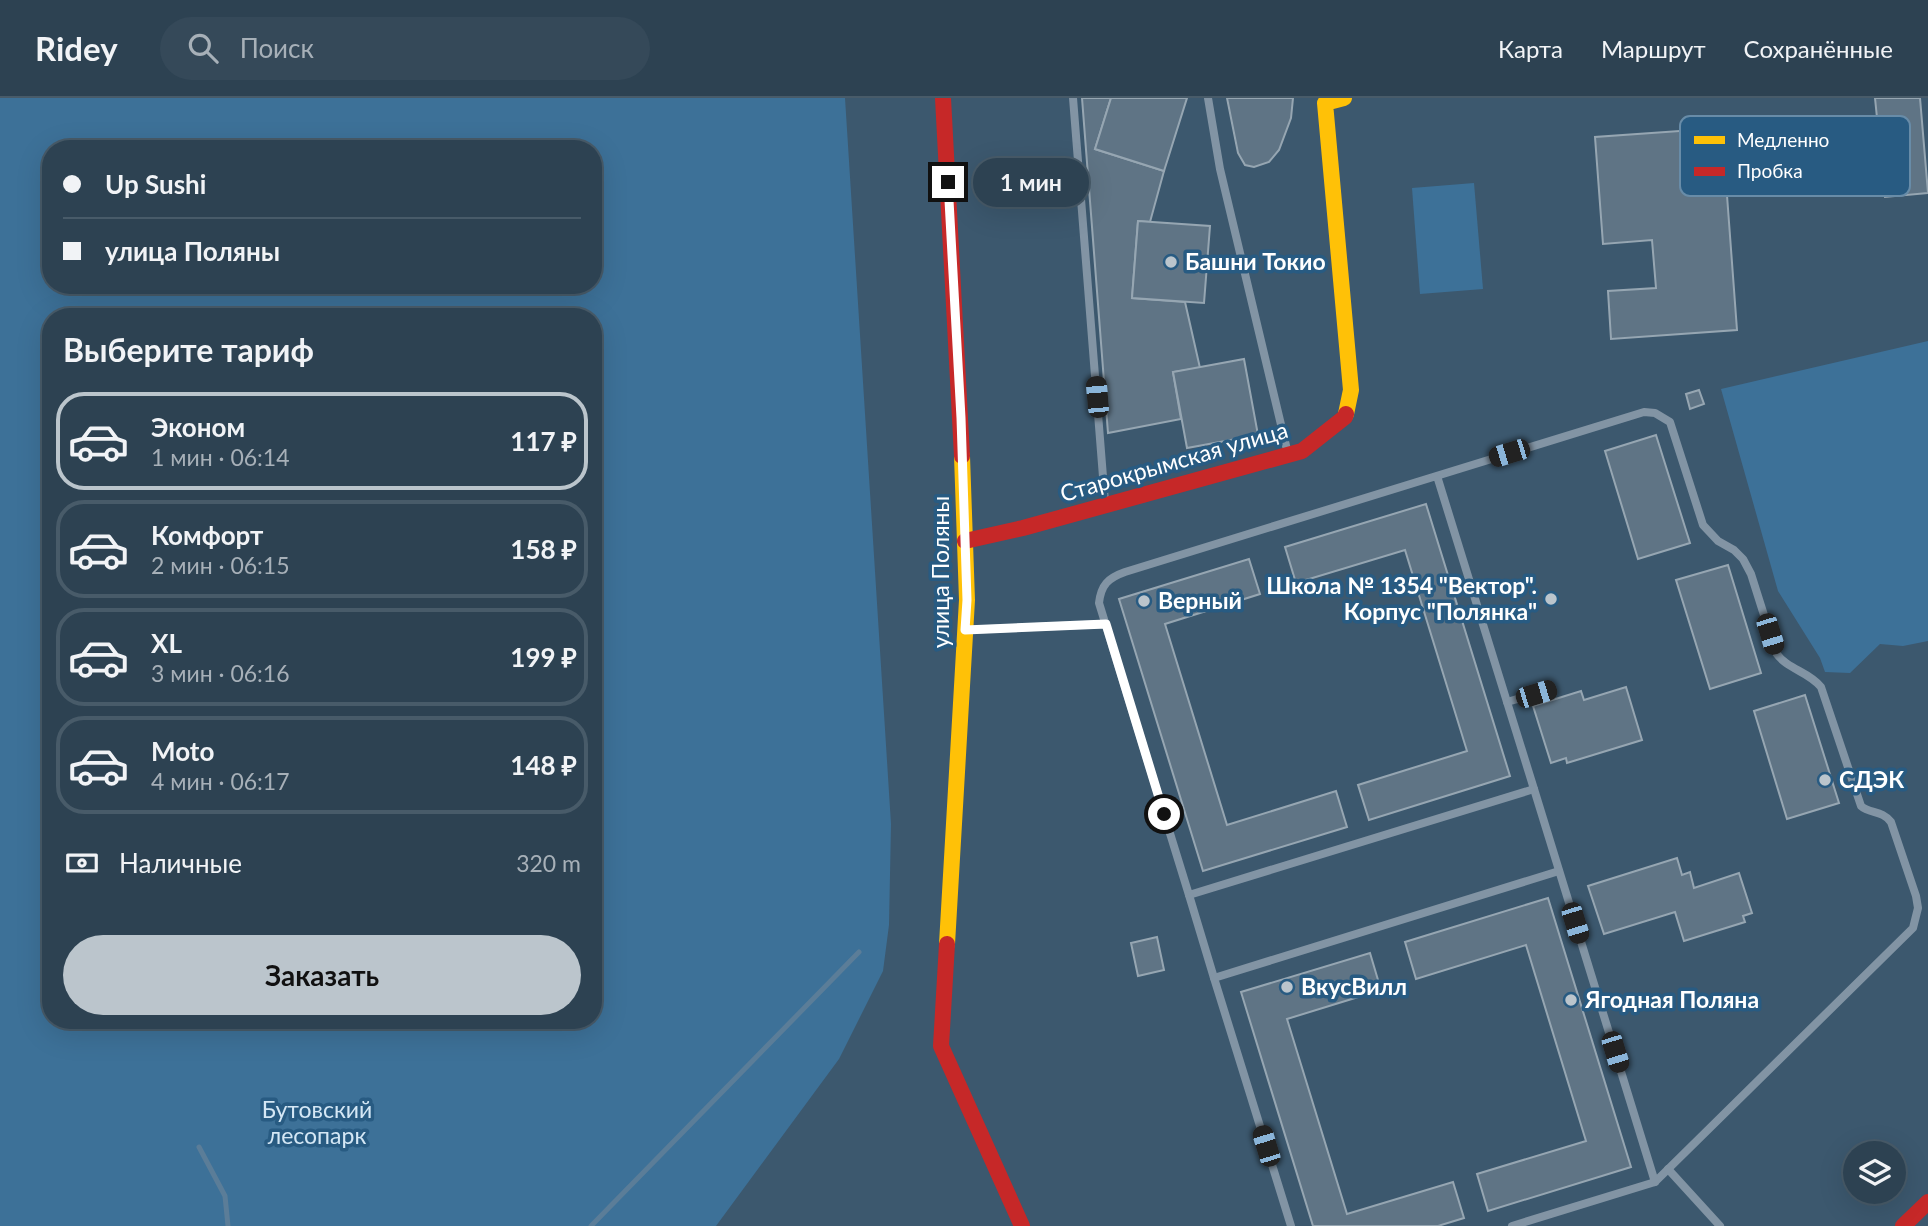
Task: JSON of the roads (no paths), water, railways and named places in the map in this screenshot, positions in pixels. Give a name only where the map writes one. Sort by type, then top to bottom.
[{"type":"main road","name":"улица Поляны","points":[[943,98],[961,418],[965,630],[941,1046],[1022,1226]]},
{"type":"main road","name":"Старокрымская улица","points":[[965,541],[1023,528],[1302,451],[1345,417],[1350,390],[1324,100],[1344,98]]},
{"type":"main road","points":[[1903,1226],[1928,1202]]},
{"type":"lane","points":[[1073,98],[1105,505]]},
{"type":"lane","points":[[1208,98],[1220,169],[1288,454]]},
{"type":"lane","points":[[1291,1226],[1099,603],[1100,592],[1111,577],[1644,412],[1661,416],[1670,422],[1703,525],[1717,541],[1734,550],[1743,559],[1751,574],[1776,653],[1782,662],[1807,673],[1821,687],[1861,806],[1883,814],[1891,822],[1918,908],[1913,928],[1655,1182],[1512,1226]]},
{"type":"lane","points":[[1437,476],[1655,1182]]},
{"type":"lane","points":[[965,630],[1106,624]]},
{"type":"lane","points":[[1507,702],[1552,689]]},
{"type":"lane","points":[[1189,895],[1534,789]]},
{"type":"lane","points":[[1214,978],[1559,871]]},
{"type":"lane","points":[[1668,1169],[1720,1226]]},
{"type":"waterway","points":[[591,1226],[859,952]]},
{"type":"waterway","points":[[199,1147],[225,1196],[228,1226]]},
{"type":"place","name":"Башни Токио","points":[[1171,262]]},
{"type":"place","name":"Школа № 1354 \"Вектор\". Корпус \"Полянка\"","points":[[1551,599]]},
{"type":"place","name":"Верный","points":[[1144,601]]},
{"type":"place","name":"СДЭК","points":[[1825,780]]},
{"type":"place","name":"ВкусВилл","points":[[1287,987]]},
{"type":"place","name":"Ягодная Поляна","points":[[1571,1000]]},
{"type":"park label","name":"Бутовский лесопарк","points":[[317,1123]]}]
